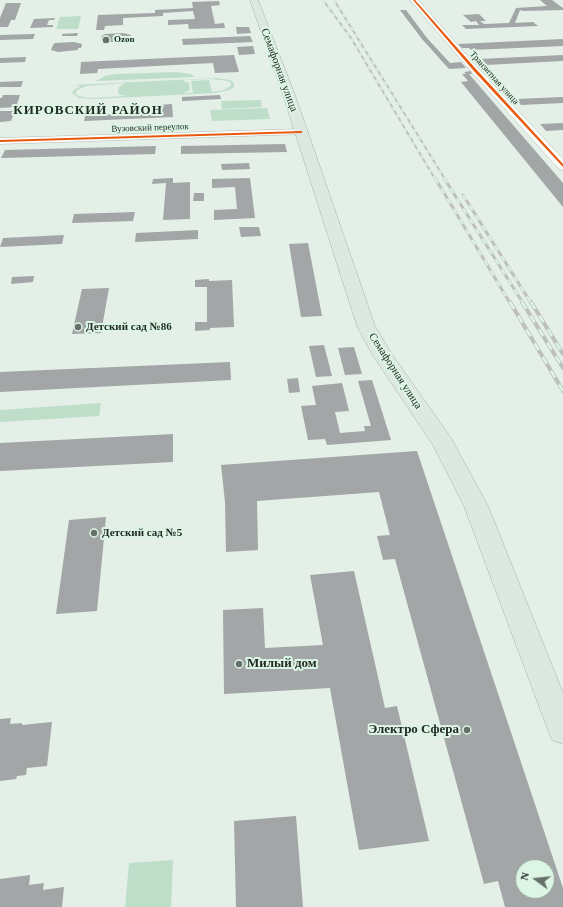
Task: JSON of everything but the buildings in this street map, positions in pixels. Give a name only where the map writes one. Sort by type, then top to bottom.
[{"type":"highway","name":"Семафорная улица","points":[[254,0],[301,132],[366,326],[382,354],[443,443],[476,506],[563,730]]},
{"type":"street","name":"Транзитная улица","points":[[414,0],[475,70],[563,166]]},
{"type":"street","name":"Вузовский переулок","points":[[0,141],[301,132]]},
{"type":"green space","points":[[81,16],[78,29],[56,29],[60,17]]},
{"type":"green space","points":[[177,72],[190,74],[195,77],[96,81],[105,76],[115,74]]},
{"type":"green space","points":[[217,78],[230,80],[234,83],[234,87],[229,90],[215,93],[93,99],[79,98],[72,93],[81,86],[73,85]],"holes":[[[212,79],[228,81],[231,83],[231,86],[224,90],[212,92],[209,80],[191,81],[193,93],[183,93],[190,90],[189,83],[182,80]],[[125,83],[119,87],[118,94],[126,96],[89,98],[78,96],[75,93],[77,90],[86,86]]]},
{"type":"green space","points":[[261,100],[262,107],[222,109],[221,101]]},
{"type":"green space","points":[[267,108],[270,119],[212,121],[210,110]]},
{"type":"green space","points":[[101,403],[99,416],[0,422],[0,410]]},
{"type":"green space","points":[[173,860],[171,907],[125,907],[129,863]]},
{"type":"railway","points":[[323,0],[351,38],[435,179]]},
{"type":"railway","points":[[334,0],[445,179]]},
{"type":"railway","points":[[435,178],[510,303]]},
{"type":"railway","points":[[444,178],[523,303]]},
{"type":"railway","points":[[463,195],[531,303]]},
{"type":"railway","points":[[510,302],[563,391]]},
{"type":"railway","points":[[522,302],[563,368]]},
{"type":"railway","points":[[531,302],[563,354]]},
{"type":"cycle path","points":[[414,0],[474,69],[563,166]]},
{"type":"cycle path","points":[[0,141],[301,132]]},
{"type":"place","name":"Ozon","points":[[106,40]]},
{"type":"place","name":"Детский сад №86","points":[[78,327]]},
{"type":"place","name":"Детский сад №5","points":[[94,533]]},
{"type":"place","name":"Милый дом","points":[[239,664]]},
{"type":"place","name":"Электро Сфера","points":[[467,730]]},
{"type":"district","name":"КИРОВСКИЙ РАЙОН","points":[[88,111]]}]
